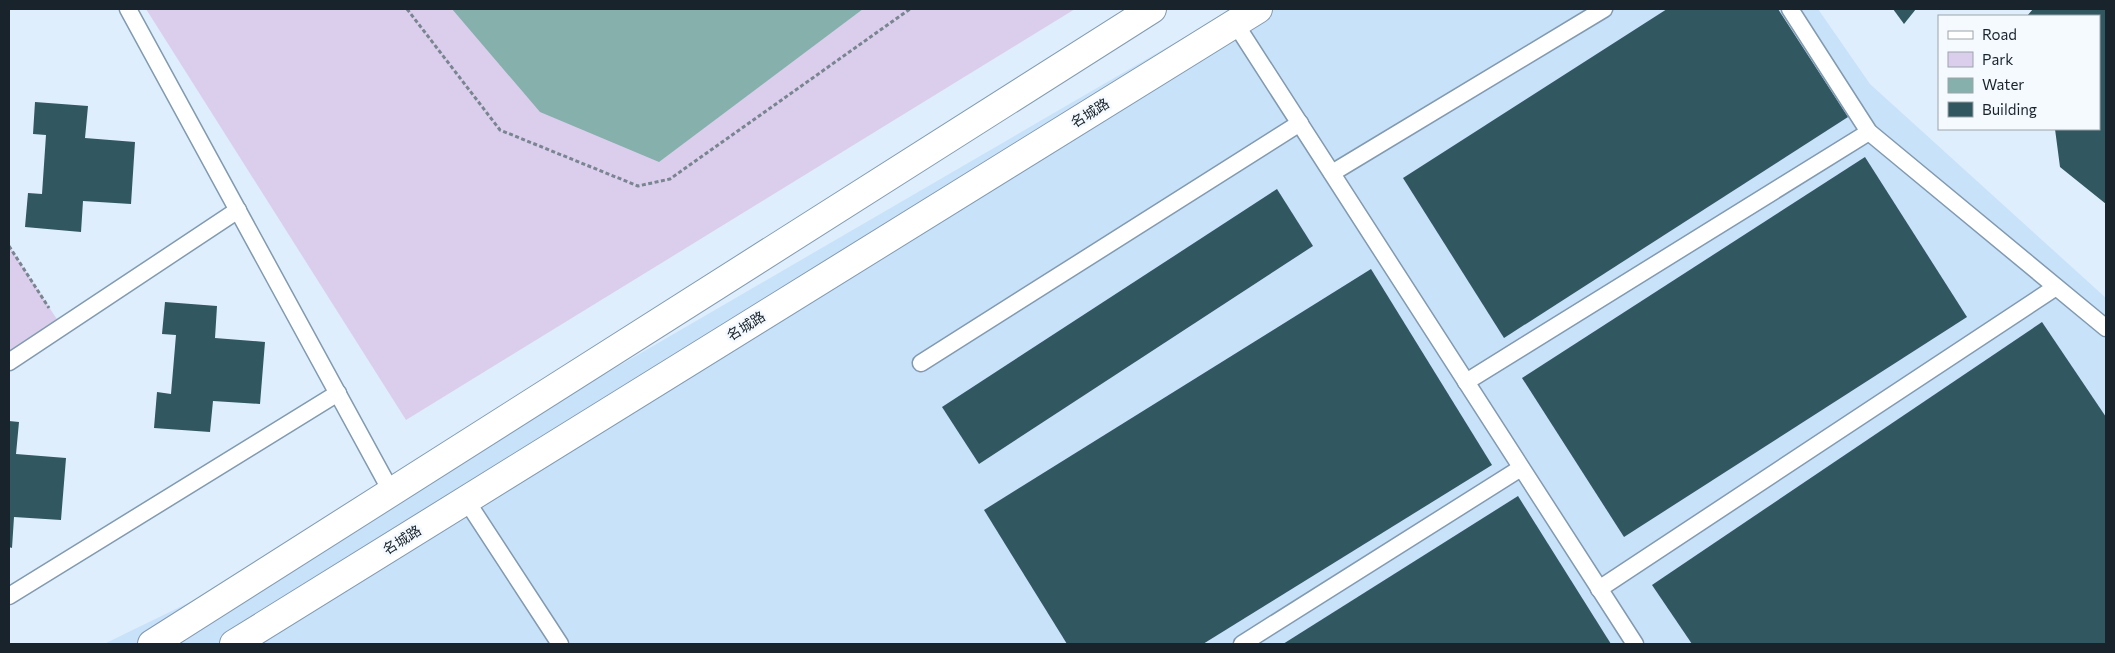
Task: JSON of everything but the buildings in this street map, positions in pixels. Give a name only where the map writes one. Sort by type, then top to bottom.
[{"type":"main road","points":[[152,644],[392,493],[827,213],[1152,9]]},
{"type":"main road","name":"名城路","points":[[234,644],[1258,9]]},
{"type":"lane","points":[[128,9],[392,493]]},
{"type":"lane","points":[[1332,173],[1604,9]]},
{"type":"lane","points":[[1790,9],[1869,132],[2106,328]]},
{"type":"lane","points":[[1235,23],[1634,644]]},
{"type":"lane","points":[[921,363],[1300,122]]},
{"type":"lane","points":[[1466,382],[1869,132]]},
{"type":"lane","points":[[9,362],[238,210]]},
{"type":"lane","points":[[1599,589],[2056,286]]},
{"type":"lane","points":[[9,596],[338,393]]},
{"type":"lane","points":[[1242,644],[1521,468]]},
{"type":"lane","points":[[466,500],[560,644]]},
{"type":"path","points":[[407,9],[500,130],[638,186],[670,179],[910,9]]},
{"type":"path","points":[[9,246],[62,327]]},
{"type":"shaded area","points":[[1233,9],[1818,9],[1870,84],[2106,298],[2106,644],[104,644],[326,536]]},
{"type":"green space","points":[[146,9],[1075,9],[406,420]]},
{"type":"green space","points":[[9,246],[62,327],[9,362]]},
{"type":"water","points":[[452,9],[863,9],[659,162],[540,112]]}]
